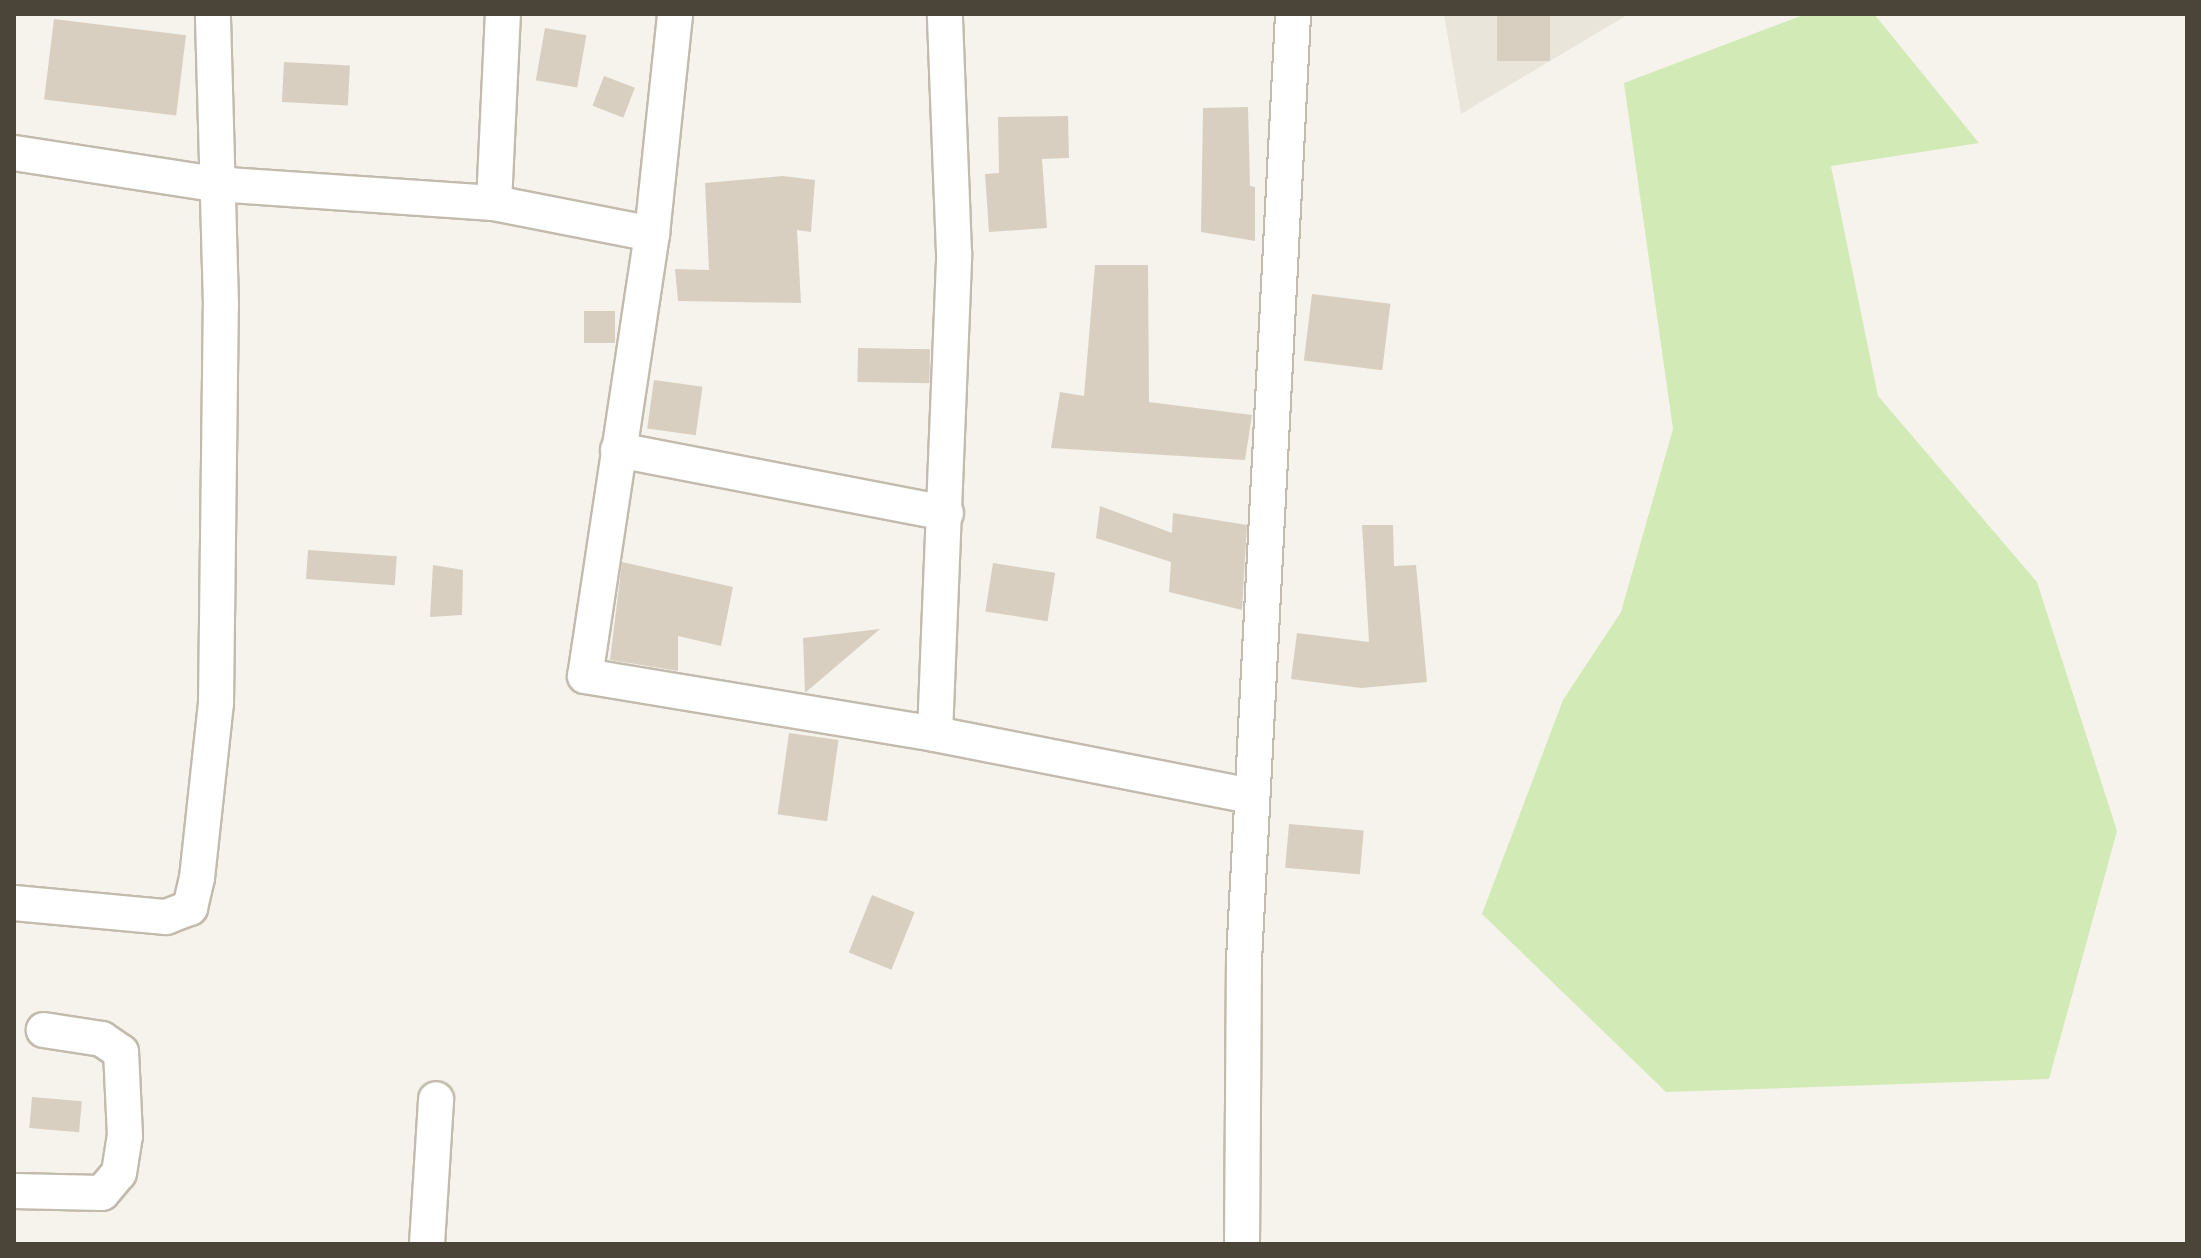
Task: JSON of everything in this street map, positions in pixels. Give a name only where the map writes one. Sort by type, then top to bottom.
[{"type":"street","points":[[14,903],[166,917],[190,908],[216,703],[221,305],[215,184],[213,14]]},
{"type":"street","points":[[494,203],[503,14]]},
{"type":"street","points":[[675,14],[652,234],[585,676],[935,734],[1252,796]]},
{"type":"street","points":[[935,734],[954,253],[945,14]]},
{"type":"street","points":[[1242,1244],[1244,960],[1293,14]]},
{"type":"street","points":[[14,153],[215,184],[494,203],[652,234]]},
{"type":"street","points":[[618,450],[946,513]]},
{"type":"street","points":[[14,1191],[102,1193],[119,1173],[125,1136],[121,1052],[102,1039],[44,1030]]},
{"type":"street","points":[[427,1244],[436,1099]]},
{"type":"shaded area","points":[[1444,14],[1629,14],[1461,114]]},
{"type":"green space","points":[[1806,14],[1874,14],[1979,143],[1831,166],[1878,396],[2037,582],[2117,831],[2049,1079],[1666,1092],[1482,914],[1563,700],[1621,612],[1673,429],[1624,83]]},
{"type":"building","points":[[1497,14],[1550,14],[1550,61],[1497,61]]},
{"type":"building","points":[[54,19],[186,35],[176,116],[44,99]]},
{"type":"building","points":[[545,28],[586,35],[577,87],[536,80]]},
{"type":"building","points":[[284,62],[350,65],[348,105],[282,102]]},
{"type":"building","points":[[604,76],[635,88],[623,118],[593,106]]},
{"type":"building","points":[[1248,107],[1250,186],[1255,187],[1255,241],[1201,232],[1203,108]]},
{"type":"building","points":[[1068,116],[1069,158],[1042,159],[1047,228],[989,232],[985,174],[999,173],[998,117]]},
{"type":"building","points":[[783,176],[815,180],[811,232],[797,230],[801,303],[678,301],[675,269],[709,270],[705,183]]},
{"type":"building","points":[[1095,265],[1148,265],[1149,402],[1252,415],[1245,460],[1051,448],[1060,392],[1084,396]]},
{"type":"building","points":[[1312,294],[1390,304],[1382,370],[1304,361]]},
{"type":"building","points":[[584,311],[615,311],[615,343],[584,343]]},
{"type":"building","points":[[858,348],[930,349],[929,383],[857,382]]},
{"type":"building","points":[[654,380],[703,387],[696,435],[647,429]]},
{"type":"building","points":[[1100,506],[1172,533],[1173,513],[1247,525],[1242,610],[1169,592],[1171,562],[1096,538]]},
{"type":"building","points":[[1362,525],[1393,525],[1394,566],[1416,565],[1427,682],[1361,688],[1291,679],[1297,633],[1369,642]]},
{"type":"building","points":[[308,550],[397,556],[395,585],[306,579]]},
{"type":"building","points":[[622,562],[733,587],[721,646],[678,636],[678,671],[610,660]]},
{"type":"building","points":[[993,563],[1055,573],[1048,621],[985,611]]},
{"type":"building","points":[[433,565],[463,570],[462,615],[430,617]]},
{"type":"building","points":[[880,629],[806,692],[805,692],[803,638]]},
{"type":"building","points":[[789,733],[839,740],[827,821],[778,814]]},
{"type":"building","points":[[1289,824],[1364,831],[1360,874],[1285,868]]},
{"type":"building","points":[[872,895],[915,912],[891,970],[849,952]]},
{"type":"building","points":[[32,1097],[82,1101],[79,1132],[29,1128]]}]
